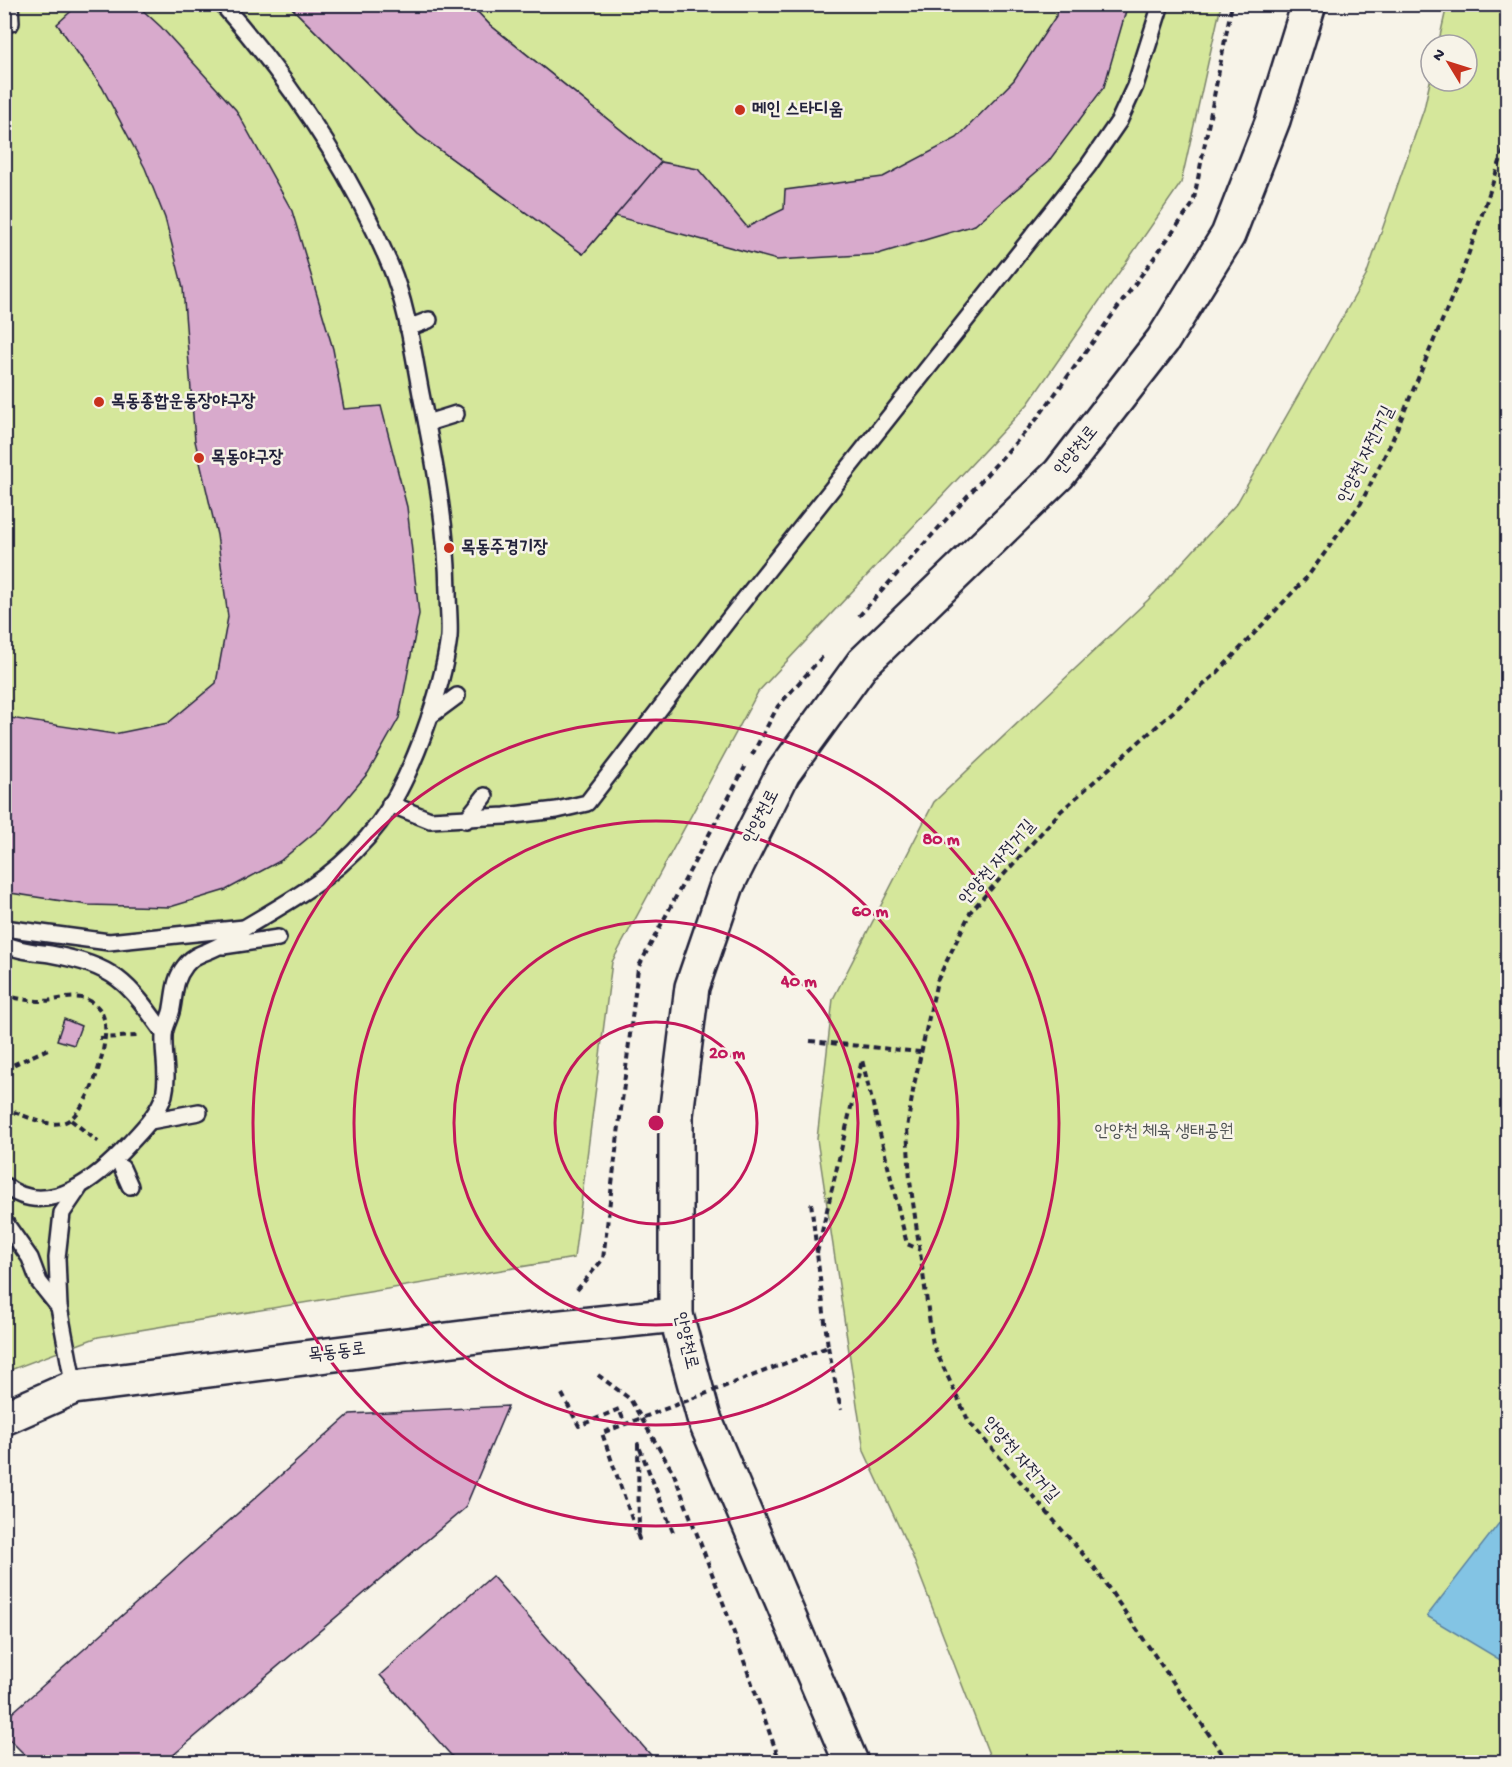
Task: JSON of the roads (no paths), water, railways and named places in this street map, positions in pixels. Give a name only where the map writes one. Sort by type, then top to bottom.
[{"type":"main road","name":"안양천로","points":[[851,1762],[704,1418],[676,1315],[676,1115],[692,987],[727,885],[783,773],[863,663],[1059,474],[1163,340],[1228,235],[1272,120],[1309,4]]},
{"type":"main road","name":"목동동로","points":[[4,1418],[74,1387],[494,1334],[676,1315]]},
{"type":"lane","points":[[10,4],[11,23]]},
{"type":"lane","points":[[220,946],[244,928],[307,892],[347,860],[380,822],[409,771],[430,716],[449,636],[447,555],[427,423],[408,328],[391,267],[329,146],[265,53],[222,4]]},
{"type":"lane","points":[[390,804],[430,820],[466,820],[557,810],[587,803],[739,606],[1088,166],[1119,121],[1135,86],[1161,4]]},
{"type":"lane","points":[[408,328],[429,320]]},
{"type":"lane","points":[[427,423],[456,414]]},
{"type":"lane","points":[[430,716],[458,696]]},
{"type":"lane","points":[[466,820],[485,796]]},
{"type":"lane","points":[[4,928],[109,942],[244,928]]},
{"type":"lane","points":[[4,1185],[13,1192],[34,1199],[55,1198],[79,1188],[101,1171],[150,1121],[163,1096],[166,1073],[164,1033],[172,1008],[177,976],[198,953],[220,946],[278,938]]},
{"type":"lane","points":[[4,943],[89,963],[108,971],[135,993],[164,1033]]},
{"type":"lane","points":[[150,1121],[199,1112]]},
{"type":"lane","points":[[122,1168],[130,1186]]},
{"type":"lane","points":[[74,1387],[59,1306],[57,1258],[62,1213],[79,1188]]},
{"type":"lane","points":[[4,1221],[30,1258],[39,1282],[59,1306]]},
{"type":"water","points":[[1507,1513],[1507,1664],[1427,1616]]},
{"type":"place","name":"메인 스타디움","points":[[740,110]]},
{"type":"place","name":"목동종합운동장야구장","points":[[99,402]]},
{"type":"place","name":"목동야구장","points":[[199,458]]},
{"type":"place","name":"목동주경기장","points":[[449,548]]},
{"type":"park label","name":"안양천 체육 생태공원","points":[[1164,1132]]}]
